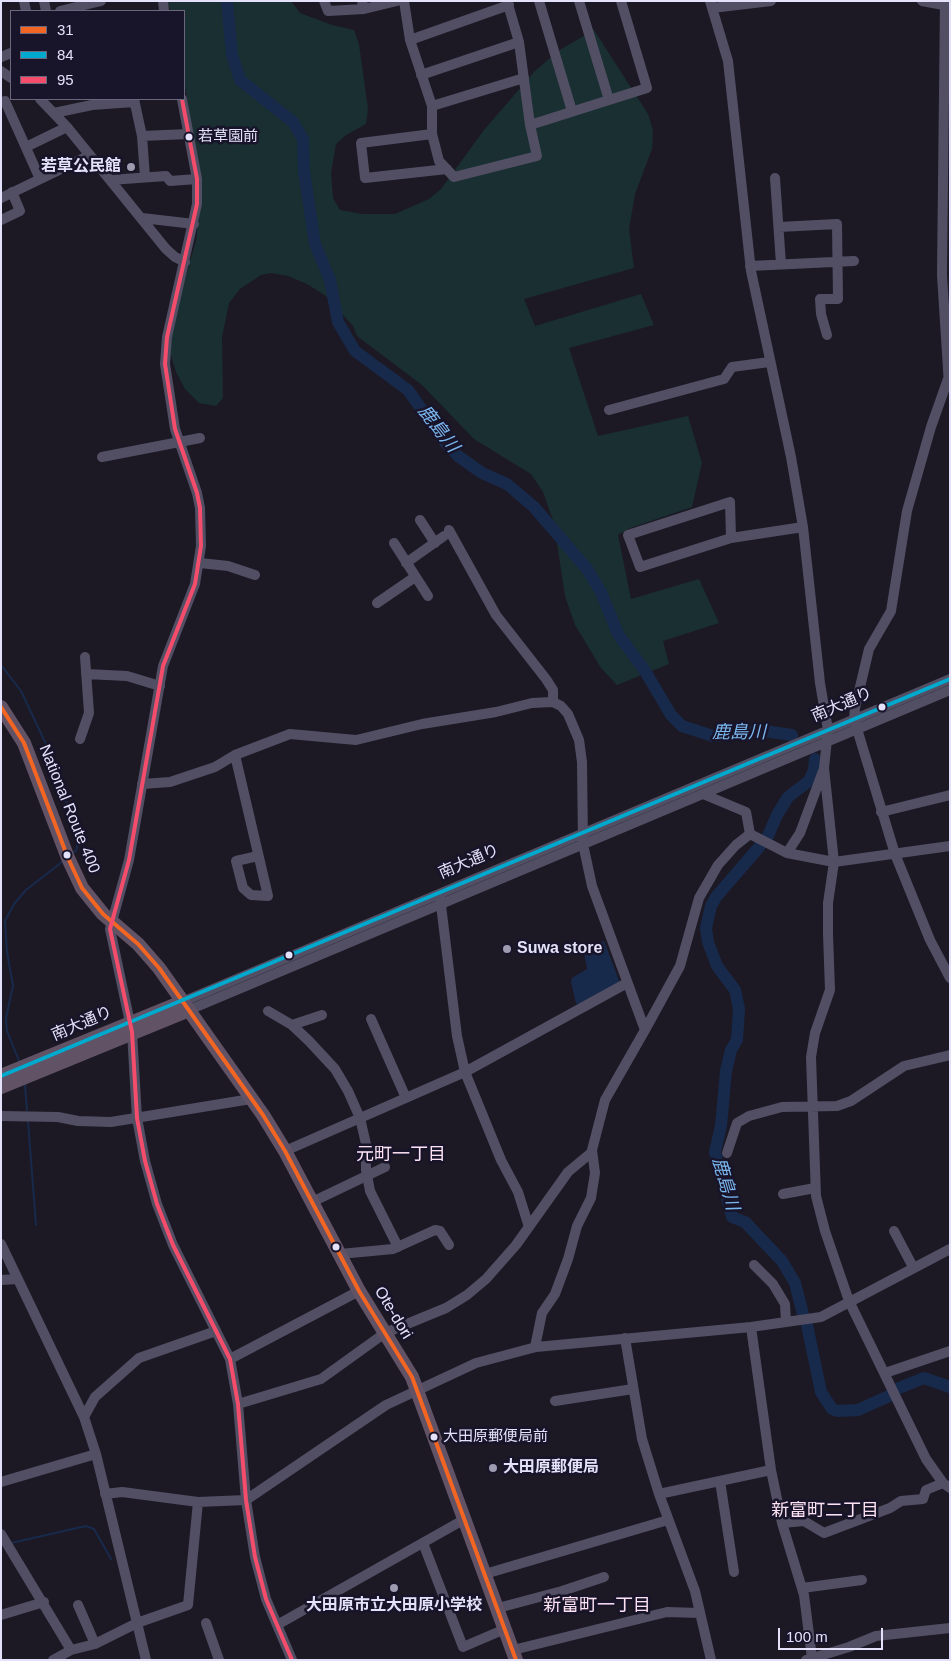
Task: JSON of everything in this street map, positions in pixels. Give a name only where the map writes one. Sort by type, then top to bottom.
[{"type":"highway","name":"National Route 400","points":[[1,707],[24,742],[75,876],[96,906],[148,956],[185,1006]]},
{"type":"highway","name":"南大通り","points":[[1,1076],[185,1006]]},
{"type":"highway","name":"Ote-dori","points":[[185,1006],[251,1099],[285,1151],[360,1291],[418,1390],[514,1655]]},
{"type":"highway","name":"南大通り","points":[[1,1087],[131,1028]]},
{"type":"street","points":[[64,10],[101,1]]},
{"type":"street","points":[[324,1],[328,11],[397,1]]},
{"type":"street","points":[[404,1],[410,40],[432,106],[432,134],[440,161],[454,177],[537,156],[530,125],[519,42],[508,3],[410,40]]},
{"type":"street","points":[[539,1],[572,111]]},
{"type":"street","points":[[579,1],[609,100]]},
{"type":"street","points":[[530,125],[646,88],[620,1]]},
{"type":"street","points":[[771,1],[711,5],[728,61],[750,266],[769,362],[791,457],[803,527],[820,684],[828,730],[824,768],[834,862],[828,903],[830,990],[815,1033],[811,1057],[815,1188],[825,1231],[849,1301],[926,1459],[946,1486],[926,1490],[922,1499],[901,1501],[890,1508],[824,1533],[804,1521],[782,1522]]},
{"type":"street","points":[[922,1],[946,4],[942,276],[947,319],[949,384],[931,427],[907,512],[891,611],[869,649],[855,708],[854,720],[895,854],[930,940],[950,978]]},
{"type":"street","points":[[421,75],[519,42]]},
{"type":"street","points":[[432,106],[524,78]]},
{"type":"street","points":[[41,100],[67,127],[166,249],[175,257],[185,262]]},
{"type":"street","points":[[54,113],[91,102],[134,100],[142,136],[145,177]]},
{"type":"street","points":[[182,100],[197,179],[194,224],[167,337],[165,364],[173,421],[200,508],[200,563],[195,584],[163,666],[128,860],[111,921],[111,938],[131,1028],[137,1118],[157,1204],[173,1245],[230,1359],[238,1404],[246,1500],[254,1557],[266,1599],[292,1660]]},
{"type":"street","points":[[1,102],[5,101],[40,178]]},
{"type":"street","points":[[26,147],[67,127]]},
{"type":"street","points":[[142,136],[188,134]]},
{"type":"street","points":[[432,134],[361,143],[364,178],[447,169]]},
{"type":"street","points":[[1,220],[20,211],[5,194],[90,155]]},
{"type":"street","points":[[110,180],[166,176],[170,180],[197,179]]},
{"type":"street","points":[[775,178],[781,264]]},
{"type":"street","points":[[142,218],[194,224]]},
{"type":"street","points":[[779,227],[837,224],[838,299],[820,299],[821,314],[827,334]]},
{"type":"street","points":[[750,266],[854,261]]},
{"type":"street","points":[[609,410],[724,379],[732,367],[769,362]]},
{"type":"street","points":[[102,457],[180,444],[200,438]]},
{"type":"street","points":[[731,538],[730,502],[628,535],[640,568],[731,538],[803,527]]},
{"type":"street","points":[[420,520],[435,543]]},
{"type":"street","points":[[406,563],[447,533],[496,615],[546,678],[553,690],[553,702]]},
{"type":"street","points":[[394,543],[428,596]]},
{"type":"street","points":[[200,563],[228,566],[255,575]]},
{"type":"street","points":[[377,603],[415,576]]},
{"type":"street","points":[[80,739],[89,713],[85,657]]},
{"type":"street","points":[[86,674],[127,676],[160,686]]},
{"type":"street","name":"南大通り","points":[[440,899],[582,832],[950,679]]},
{"type":"street","name":"南大通り","points":[[185,1006],[440,899],[583,844],[950,690]]},
{"type":"street","points":[[142,784],[170,782],[215,767],[235,755],[290,734],[356,740],[422,724],[496,712],[532,703],[553,702],[561,706],[568,714],[579,740],[582,762],[583,844],[592,886],[645,1030]]},
{"type":"street","points":[[235,755],[258,856]]},
{"type":"street","points":[[787,852],[800,833],[824,768]]},
{"type":"street","points":[[703,794],[746,812],[750,834]]},
{"type":"street","points":[[881,812],[950,795]]},
{"type":"street","points":[[750,834],[787,852],[834,862],[950,846]]},
{"type":"street","points":[[535,1347],[542,1314],[555,1294],[568,1259],[577,1226],[592,1198],[595,1173],[592,1152],[597,1124],[605,1100],[680,966],[699,898],[718,865],[736,845],[750,834]]},
{"type":"street","points":[[440,899],[457,1036],[465,1072],[501,1160],[518,1192],[529,1227]]},
{"type":"street","points":[[285,1151],[465,1072],[627,984]]},
{"type":"street","points":[[268,1011],[292,1025],[335,1069],[360,1118],[366,1144],[367,1176],[370,1190],[398,1248]]},
{"type":"street","points":[[292,1025],[322,1015]]},
{"type":"street","points":[[371,1019],[406,1098]]},
{"type":"street","points":[[727,1153],[737,1123],[749,1116],[782,1107],[837,1106],[851,1101],[904,1066],[950,1056]]},
{"type":"street","points":[[1,1116],[58,1117],[78,1121],[111,1122],[251,1099]]},
{"type":"street","points":[[238,1404],[321,1379],[385,1333],[446,1308],[467,1296],[486,1279],[529,1227],[568,1172],[592,1152]]},
{"type":"street","points":[[312,1202],[385,1167]]},
{"type":"street","points":[[783,1194],[815,1188]]},
{"type":"street","points":[[340,1254],[398,1248],[435,1230],[440,1231],[449,1245]]},
{"type":"street","points":[[894,1231],[913,1267]]},
{"type":"street","points":[[1,1244],[84,1417],[96,1454],[146,1660]]},
{"type":"street","points":[[105,1494],[122,1492],[198,1502],[246,1500],[386,1405],[476,1364],[535,1347],[751,1327],[820,1317],[950,1249]]},
{"type":"street","points":[[754,1265],[772,1284],[785,1304],[786,1322]]},
{"type":"street","points":[[1,1280],[18,1279]]},
{"type":"street","points":[[230,1359],[360,1291]]},
{"type":"street","points":[[751,1327],[771,1470],[782,1522],[802,1588],[809,1659],[843,1655],[876,1636],[950,1628]]},
{"type":"street","points":[[84,1417],[95,1397],[139,1358],[216,1331]]},
{"type":"street","points":[[625,1338],[642,1439],[668,1520],[695,1591],[711,1660]]},
{"type":"street","points":[[885,1373],[950,1351]]},
{"type":"street","points":[[555,1401],[633,1389]]},
{"type":"street","points":[[1,1482],[96,1454]]},
{"type":"street","points":[[659,1494],[771,1470]]},
{"type":"street","points":[[720,1481],[734,1572]]},
{"type":"street","points":[[53,1660],[71,1650],[94,1644],[137,1623],[188,1605],[198,1502]]},
{"type":"street","points":[[277,1625],[465,1519]]},
{"type":"street","points":[[485,1574],[668,1520]]},
{"type":"street","points":[[1,1534],[44,1602],[71,1650]]},
{"type":"street","points":[[423,1543],[463,1647],[505,1629]]},
{"type":"street","points":[[498,1608],[562,1592],[604,1577]]},
{"type":"street","points":[[802,1588],[862,1580]]},
{"type":"street","points":[[1,1615],[44,1602]]},
{"type":"street","points":[[78,1605],[94,1644]]},
{"type":"street","points":[[514,1655],[667,1612],[699,1613]]},
{"type":"street","points":[[206,1623],[219,1660]]},
{"type":"green space","points":[[168,1],[291,1],[300,13],[332,25],[354,30],[359,44],[368,109],[366,124],[346,135],[336,144],[331,173],[333,198],[340,210],[362,214],[395,214],[429,199],[441,189],[484,130],[534,72],[558,51],[594,30],[648,114],[653,130],[652,149],[635,194],[629,229],[634,268],[524,299],[535,326],[641,294],[654,325],[569,348],[598,436],[688,416],[702,463],[692,507],[630,528],[618,535],[631,599],[699,579],[719,623],[663,641],[669,664],[617,685],[601,668],[575,625],[565,596],[554,523],[543,492],[531,474],[474,439],[422,385],[357,336],[353,326],[326,296],[307,284],[288,276],[271,273],[261,275],[240,289],[229,303],[222,337],[223,398],[216,406],[199,403],[185,389],[176,372],[169,349],[169,333],[196,241],[199,215],[198,163],[185,87],[185,10],[170,10]]},
{"type":"water","points":[[604,941],[620,983],[579,1005],[576,1003],[571,982],[572,978],[587,969],[583,947]]},
{"type":"waterway","name":"鹿島川","points":[[227,1],[232,55],[240,80],[293,122],[303,139],[304,171],[315,244],[330,280],[338,322],[355,351],[408,390],[444,441],[458,456],[482,473],[507,484],[534,507],[587,569],[601,592],[618,634],[645,671],[671,715],[682,726],[713,736],[764,731],[792,735]]},
{"type":"waterway","points":[[1,665],[21,691],[46,744],[77,832],[77,849],[73,853]]},
{"type":"waterway","name":"鹿島川","points":[[768,836],[777,815],[788,797],[809,781],[814,770],[815,759]]},
{"type":"waterway","name":"鹿島川","points":[[760,846],[716,897],[711,906],[706,928],[708,942],[717,966],[735,990],[739,1009],[737,1040],[731,1050],[726,1071],[721,1126],[715,1152],[732,1217],[745,1222],[782,1261],[795,1283],[803,1314]]},
{"type":"waterway","points":[[19,1061],[7,1031],[6,1018],[13,986],[7,952],[5,921],[14,904],[26,890],[62,862]]},
{"type":"waterway","points":[[25,1085],[27,1110]]},
{"type":"waterway","points":[[28,1121],[36,1225]]},
{"type":"waterway","name":"鹿島川","points":[[807,1325],[821,1392],[832,1409],[838,1411],[858,1410],[889,1396]]},
{"type":"waterway","name":"鹿島川","points":[[899,1388],[924,1378],[950,1387]]},
{"type":"waterway","points":[[11,1543],[86,1526],[94,1529],[111,1559]]},
{"type":"transit line","name":"95","points":[[182,100],[197,179],[197,204],[167,337],[165,364],[175,429],[197,493],[200,508],[201,546],[195,584],[163,666],[129,860],[110,929],[132,1032],[137,1118],[145,1161],[157,1204],[173,1245],[230,1359],[238,1404],[246,1500],[255,1557],[266,1599],[292,1660]]},
{"type":"transit line","name":"84","points":[[1,1076],[950,679]]},
{"type":"transit line","name":"31","points":[[1,707],[24,743],[68,858],[82,888],[103,914],[138,944],[159,968],[263,1115],[285,1151],[359,1291],[412,1377],[516,1660]]},
{"type":"place","name":"若草園前","points":[[189,137]]},
{"type":"place","name":"若草公民館","points":[[131,167]]},
{"type":"place","name":"Suwa store","points":[[507,949]]},
{"type":"place","name":"大田原郵便局前","points":[[434,1437]]},
{"type":"place","name":"大田原郵便局","points":[[493,1468]]},
{"type":"place","name":"大田原市立大田原小学校","points":[[394,1588]]},
{"type":"district","name":"元町一丁目","points":[[401,1155]]},
{"type":"district","name":"新富町二丁目","points":[[825,1511]]},
{"type":"district","name":"新富町一丁目","points":[[597,1606]]}]
